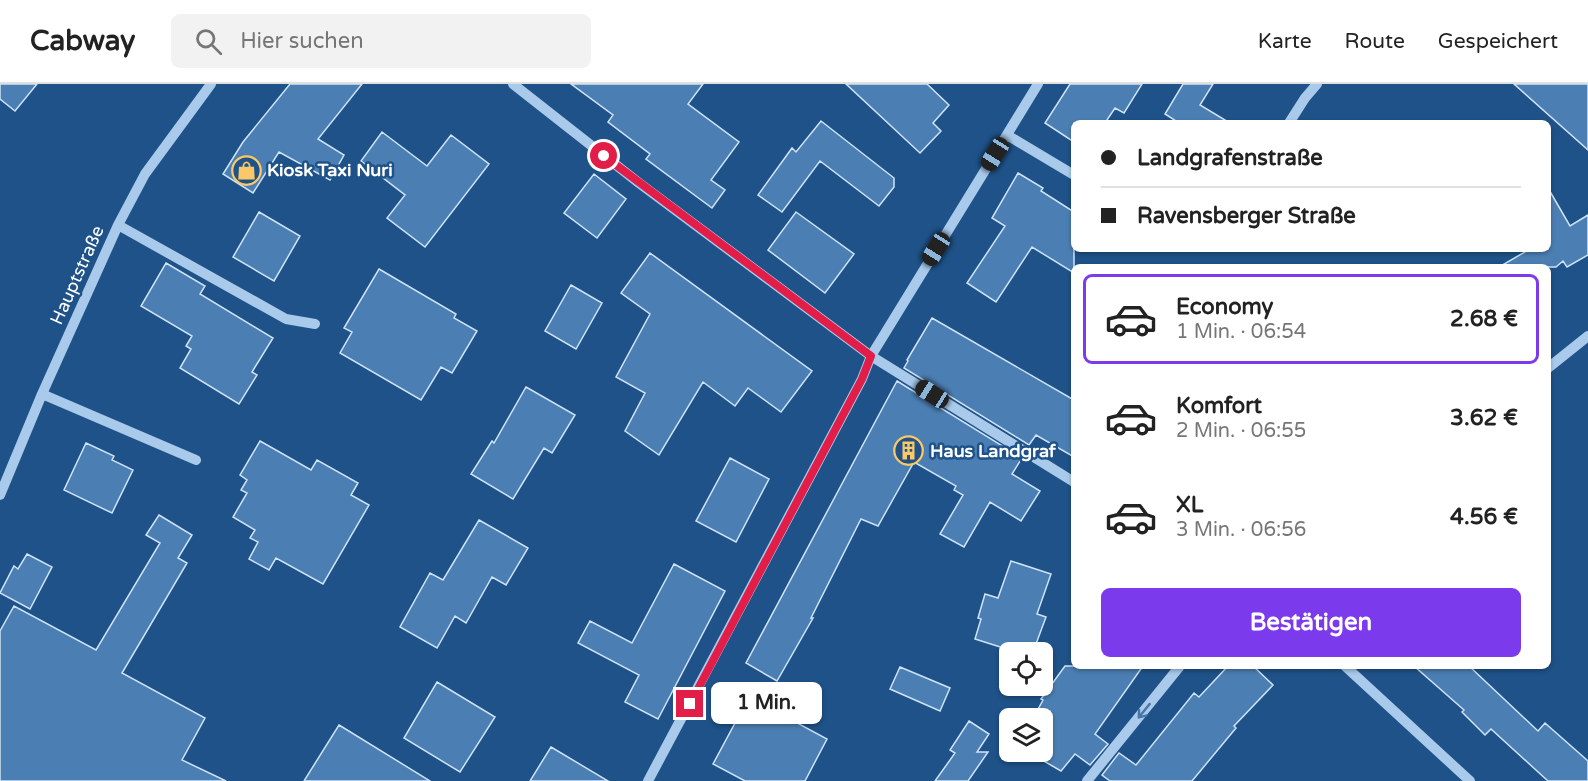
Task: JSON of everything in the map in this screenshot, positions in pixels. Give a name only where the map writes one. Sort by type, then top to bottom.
[{"type":"street","name":"Hauptstraße","points":[[0,495],[42,394],[118,225],[145,174],[211,84]]},
{"type":"street","points":[[513,84],[639,183],[871,356],[1071,480]]},
{"type":"street","points":[[648,781],[862,379],[871,356],[1038,84]]},
{"type":"street","points":[[1291,120],[1317,84]]},
{"type":"street","points":[[1007,135],[1071,173]]},
{"type":"street","points":[[118,225],[286,319],[315,324]]},
{"type":"street","points":[[1551,366],[1588,336]]},
{"type":"street","points":[[42,394],[196,460]]},
{"type":"street","points":[[1087,781],[1178,669]]},
{"type":"street","points":[[1348,669],[1470,781]]},
{"type":"building","points":[[0,84],[37,84],[15,111],[0,99]]},
{"type":"building","points":[[290,84],[362,84],[318,139],[344,155],[330,180],[279,152],[253,193],[223,174],[243,142]]},
{"type":"building","points":[[571,84],[703,84],[688,104],[739,142],[711,180],[725,190],[712,208],[646,159],[650,154],[608,122],[613,115]]},
{"type":"building","points":[[846,84],[927,84],[949,105],[933,123],[941,131],[920,153]]},
{"type":"building","points":[[1070,84],[1142,84],[1124,113],[1115,108],[1107,120],[1071,120],[1071,140],[1045,123]]},
{"type":"building","points":[[1183,84],[1213,84],[1200,105],[1225,120],[1174,120],[1165,114]]},
{"type":"building","points":[[1514,84],[1588,84],[1588,150]]},
{"type":"building","points":[[821,121],[894,178],[894,187],[879,206],[820,161],[782,212],[758,195],[792,148],[796,152]]},
{"type":"building","points":[[382,132],[427,166],[451,135],[489,164],[425,247],[387,218],[405,195],[361,161]]},
{"type":"building","points":[[1018,173],[1043,188],[1041,191],[1071,210],[1071,252],[1074,252],[1074,264],[1071,264],[1071,271],[1032,247],[996,302],[967,283],[1005,226],[992,218]]},
{"type":"building","points":[[594,174],[626,199],[597,238],[564,213]]},
{"type":"building","points":[[1551,193],[1570,226],[1588,215],[1588,255],[1567,267],[1563,261],[1556,267],[1551,267],[1551,264],[1504,264],[1525,252],[1551,252]]},
{"type":"building","points":[[259,212],[300,236],[274,281],[233,257]]},
{"type":"building","points":[[796,212],[854,254],[825,293],[768,250]]},
{"type":"building","points":[[650,253],[812,371],[781,412],[748,388],[735,406],[703,382],[659,455],[625,431],[645,393],[616,377],[650,314],[621,293]]},
{"type":"building","points":[[166,263],[205,286],[200,294],[273,338],[252,372],[257,375],[239,404],[180,368],[191,349],[186,346],[192,336],[141,306]]},
{"type":"building","points":[[379,269],[456,314],[454,318],[477,331],[452,373],[441,367],[421,400],[340,353],[352,332],[344,328]]},
{"type":"building","points":[[571,285],[602,303],[576,349],[545,331]]},
{"type":"building","points":[[932,318],[1071,398],[1071,455],[1036,435],[1029,445],[904,368]]},
{"type":"building","points":[[897,381],[1022,458],[1012,474],[1040,491],[1021,521],[990,502],[964,547],[940,534],[963,495],[954,490],[956,486],[914,462],[878,526],[861,519],[811,618],[813,618],[777,681],[746,663]]},
{"type":"building","points":[[526,387],[575,415],[552,453],[544,448],[513,499],[471,474],[492,441],[494,443]]},
{"type":"building","points":[[260,441],[311,470],[317,460],[358,483],[351,495],[369,505],[323,584],[276,558],[269,570],[249,559],[258,542],[250,538],[255,530],[233,517],[247,493],[241,490],[247,480],[240,475]]},
{"type":"building","points":[[86,443],[114,456],[112,460],[133,470],[112,513],[64,490]]},
{"type":"building","points":[[730,458],[769,479],[736,542],[696,521]]},
{"type":"building","points":[[159,515],[192,535],[178,558],[187,563],[122,673],[205,718],[182,760],[226,781],[0,781],[0,631],[14,606],[96,650],[160,543],[146,535]]},
{"type":"building","points":[[479,520],[528,548],[506,585],[492,577],[466,623],[455,616],[437,648],[400,627],[430,573],[443,580]]},
{"type":"building","points":[[27,554],[52,567],[30,609],[0,593],[14,566],[18,569]]},
{"type":"building","points":[[1011,561],[1051,574],[1037,614],[1046,617],[1037,642],[999,642],[999,647],[975,639],[985,594],[998,598]]},
{"type":"building","points":[[674,564],[725,591],[658,719],[625,702],[639,675],[578,643],[590,621],[632,643]]},
{"type":"building","points":[[1065,666],[1071,666],[1071,669],[1141,669],[1095,734],[1108,744],[1090,765],[1075,754],[1061,771],[1045,762],[1053,762],[1053,708],[1039,708],[1043,700],[1041,699],[1043,696],[1053,696],[1053,682]]},
{"type":"building","points":[[900,667],[950,688],[940,711],[890,689]]},
{"type":"building","points":[[1225,669],[1256,669],[1273,685],[1234,726],[1236,728],[1192,781],[1110,781],[1102,775],[1119,753],[1136,765],[1194,693],[1199,697]]},
{"type":"building","points":[[1417,669],[1472,669],[1538,731],[1545,723],[1588,761],[1588,781],[1548,781],[1491,729],[1485,735],[1462,712],[1464,710]]},
{"type":"building","points":[[437,682],[495,717],[460,772],[404,738]]},
{"type":"building","points":[[749,697],[827,739],[805,781],[745,781],[713,764]]},
{"type":"building","points":[[969,721],[989,734],[977,752],[988,752],[968,781],[935,781],[955,753],[950,750]]},
{"type":"building","points":[[339,725],[430,781],[304,781]]},
{"type":"building","points":[[551,747],[608,781],[530,781]]},
{"type":"place","name":"Kiosk Taxi Nuri","points":[[246,170]]},
{"type":"place","name":"Haus Landgraf","points":[[909,451]]},
{"type":"route","points":[[604,156],[871,356],[862,379],[690,704]]}]
